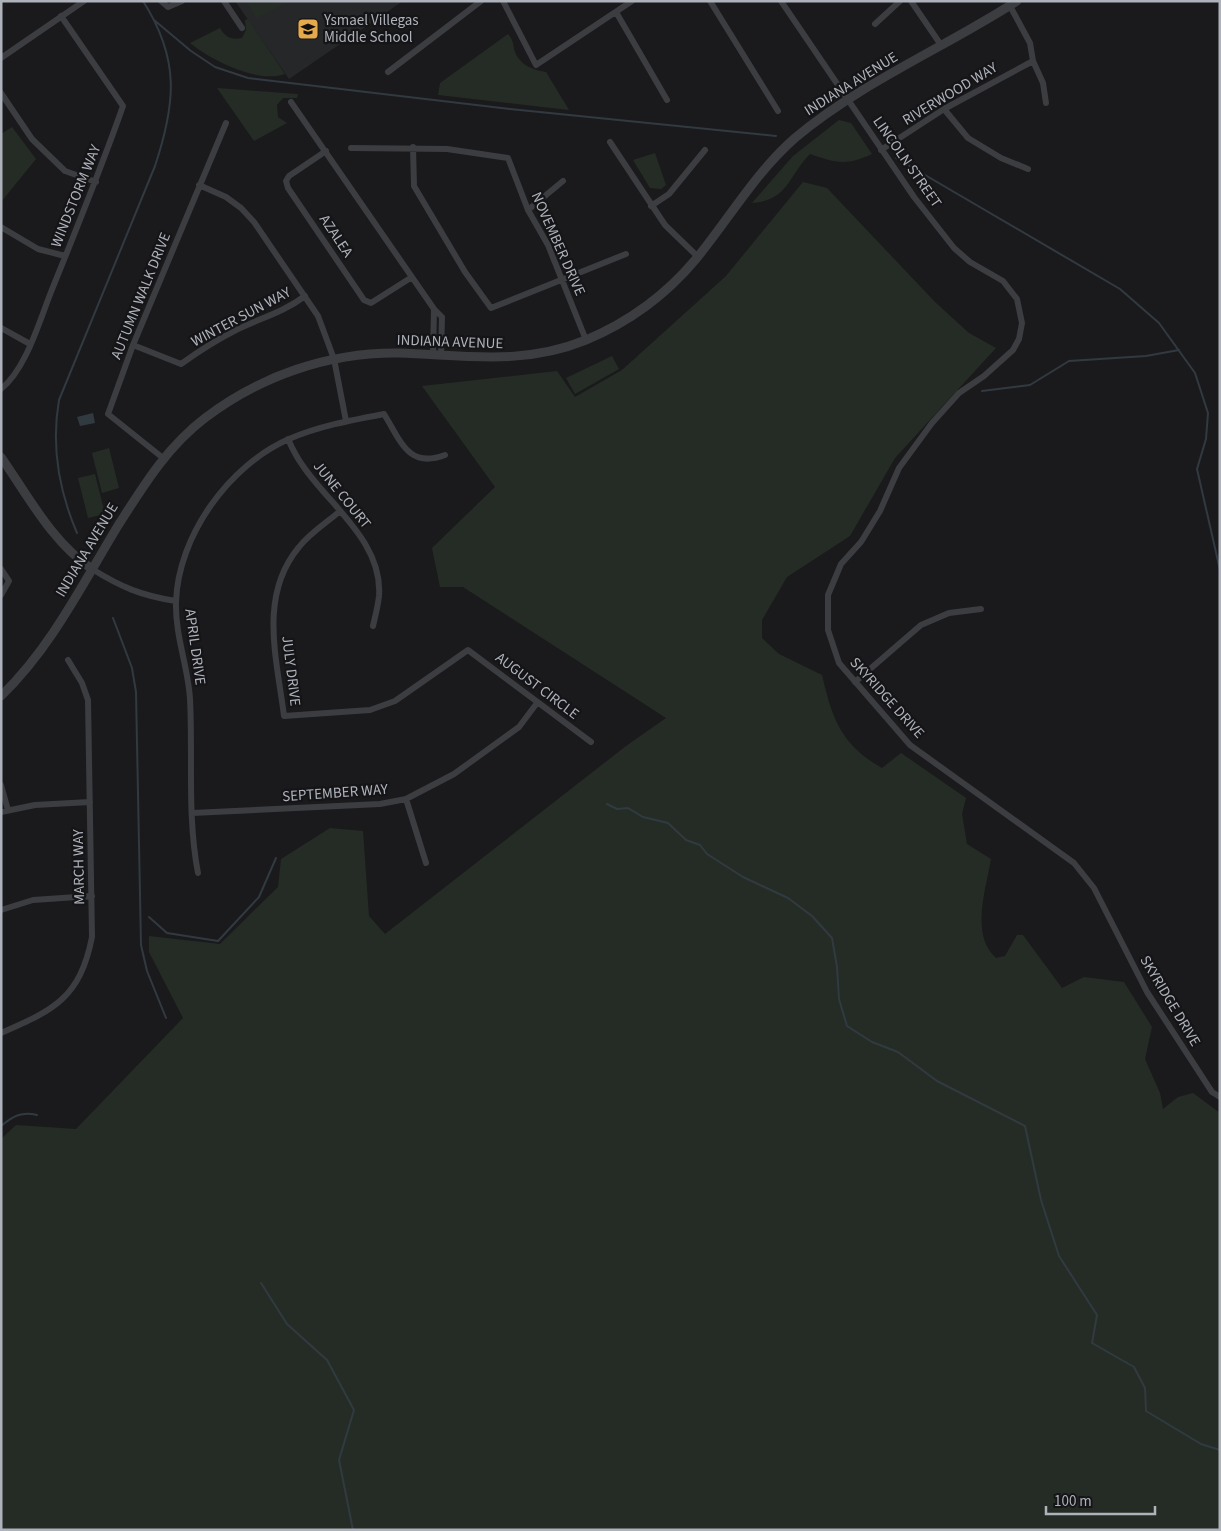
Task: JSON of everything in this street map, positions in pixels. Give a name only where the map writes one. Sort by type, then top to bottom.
[{"type":"street","points":[[1,58],[84,1]]},
{"type":"street","points":[[161,1],[168,7],[182,1]]},
{"type":"street","points":[[224,1],[242,28]]},
{"type":"street","points":[[388,72],[481,1]]},
{"type":"street","points":[[503,1],[536,65],[632,1]]},
{"type":"street","points":[[710,1],[778,111]]},
{"type":"street","name":"LINCOLN STREET","points":[[781,1],[914,197],[954,248],[970,262],[1003,281],[1017,299],[1022,323]]},
{"type":"street","points":[[875,24],[900,1]]},
{"type":"street","points":[[912,1],[941,45]]},
{"type":"street","points":[[1013,4],[1027,37],[1033,61],[1044,82],[1046,103]]},
{"type":"street","name":"INDIANA AVENUE","points":[[1,696],[43,646],[148,477],[163,458],[201,421],[240,394],[289,372],[334,359],[377,354],[486,359],[514,357],[558,350],[586,340],[643,309],[672,285],[698,257],[772,160],[815,122],[848,98],[1013,4]]},
{"type":"street","points":[[616,12],[667,100]]},
{"type":"street","name":"WINDSTORM WAY","points":[[1,390],[12,381],[30,344],[96,182],[123,106],[61,16]]},
{"type":"street","name":"RIVERWOOD WAY","points":[[882,150],[944,109],[1033,61]]},
{"type":"street","points":[[1,93],[32,138],[65,171],[96,182]]},
{"type":"street","points":[[291,102],[434,309],[442,317],[442,329],[437,356]]},
{"type":"street","points":[[944,109],[968,138],[1001,158],[1028,169]]},
{"type":"street","name":"AUTUMN WALK DRIVE","points":[[163,458],[108,414],[133,345],[226,123]]},
{"type":"street","points":[[610,142],[651,206],[677,240],[698,257]]},
{"type":"street","points":[[351,148],[413,147],[414,186],[466,272],[491,308],[626,254]]},
{"type":"street","name":"NOVEMBER DRIVE","points":[[413,147],[456,150],[508,158],[528,210],[548,245],[586,340]]},
{"type":"street","points":[[651,206],[669,194],[705,150]]},
{"type":"street","name":"AZALEA","points":[[326,151],[287,178],[286,184],[293,196],[367,302],[378,300],[412,277]]},
{"type":"street","points":[[528,210],[563,181]]},
{"type":"street","points":[[199,185],[226,197],[241,208],[254,222],[318,316],[334,359],[346,422]]},
{"type":"street","points":[[1,227],[38,248],[65,256]]},
{"type":"street","name":"WINTER SUN WAY","points":[[133,345],[181,364],[238,329],[282,311],[305,296]]},
{"type":"street","points":[[434,309],[437,356]]},
{"type":"street","name":"SKYRIDGE DRIVE","points":[[1022,323],[1019,339],[1013,350],[984,376],[959,393],[932,423],[899,468],[880,510],[862,542],[841,564],[828,595],[828,630],[839,663],[910,744],[1074,863],[1094,888],[1147,992],[1212,1092],[1220,1097]]},
{"type":"street","points":[[1,328],[30,344]]},
{"type":"street","points":[[434,328],[442,329]]},
{"type":"street","name":"APRIL DRIVE","points":[[198,873],[193,849],[190,698],[177,633],[176,601],[180,570],[190,544],[206,514],[240,472],[262,454],[288,439],[346,422],[384,414],[409,454],[427,460],[445,455]]},
{"type":"street","name":"JUNE COURT","points":[[288,439],[303,466],[359,534],[370,553],[377,575],[379,595],[373,626]]},
{"type":"street","points":[[1,457],[48,525],[73,556],[132,592],[176,601]]},
{"type":"street","name":"JULY DRIVE","points":[[340,512],[300,545],[287,562],[278,580],[273,600],[273,624],[284,716],[370,710],[395,701],[468,650]]},
{"type":"street","points":[[1,569],[9,582],[1,595]]},
{"type":"street","points":[[855,682],[920,625],[949,613],[981,609]]},
{"type":"street","name":"AUGUST CIRCLE","points":[[468,650],[591,742]]},
{"type":"street","name":"MARCH WAY","points":[[1,1033],[41,1015],[71,991],[82,975],[89,954],[92,937],[92,896],[88,700],[82,683],[68,660]]},
{"type":"street","name":"SEPTEMBER WAY","points":[[192,813],[380,804],[406,799],[454,774],[504,739],[519,727],[537,703]]},
{"type":"street","points":[[1,785],[4,811],[35,805],[90,802]]},
{"type":"street","points":[[406,799],[426,863]]},
{"type":"street","points":[[1,910],[33,900],[92,896]]},
{"type":"shaded area","name":"Ysmael Villegas Middle School","points":[[235,1],[403,1],[289,79]]},
{"type":"shaded area","points":[[246,1],[289,1],[289,2],[256,18]]},
{"type":"shaded area","points":[[248,19],[285,74],[262,76],[235,69],[199,50],[190,43],[220,28],[229,38],[242,38],[246,30],[245,20]]},
{"type":"shaded area","points":[[508,34],[519,59],[531,68],[546,72],[569,110],[438,95],[440,83]]},
{"type":"shaded area","points":[[217,88],[298,94],[297,98],[283,98],[277,105],[278,117],[287,123],[254,141]]},
{"type":"shaded area","points":[[839,120],[851,123],[872,154],[848,162],[841,162],[810,154],[781,192],[764,201],[752,203],[793,156]]},
{"type":"shaded area","points":[[12,127],[36,159],[1,202],[1,134]]},
{"type":"shaded area","points":[[655,153],[666,185],[661,189],[650,188],[633,160]]},
{"type":"shaded area","points":[[803,182],[827,188],[935,302],[969,333],[996,348],[895,458],[850,536],[787,577],[762,620],[762,638],[779,654],[822,675],[830,704],[840,729],[857,750],[868,759],[882,768],[901,753],[966,798],[962,814],[967,844],[991,859],[982,911],[982,924],[988,948],[996,958],[1005,956],[1017,935],[1023,935],[1062,988],[1084,977],[1124,982],[1152,1027],[1145,1059],[1160,1093],[1163,1109],[1178,1097],[1193,1093],[1220,1113],[1220,1530],[1,1530],[1,1139],[16,1125],[76,1129],[183,1018],[149,952],[149,936],[220,944],[278,887],[281,859],[330,828],[363,831],[369,916],[385,934],[626,746],[666,718],[463,587],[440,587],[432,548],[495,487],[422,386],[557,371],[575,397],[622,370],[726,276]]},
{"type":"shaded area","points":[[612,356],[619,369],[575,394],[566,378]]},
{"type":"shaded area","points":[[93,413],[95,423],[80,426],[77,417]]},
{"type":"shaded area","points":[[109,448],[119,488],[102,493],[92,453]]},
{"type":"shaded area","points":[[95,474],[105,514],[88,518],[78,478]]},
{"type":"waterway","points":[[77,533],[65,501],[58,468],[56,434],[59,400],[155,166],[167,122],[170,101],[169,62],[155,22],[143,1]]},
{"type":"waterway","points":[[154,20],[191,51],[215,67],[248,78],[510,109],[776,136]]},
{"type":"waterway","points":[[896,158],[1120,289],[1159,323],[1195,373],[1208,413],[1206,439],[1197,469],[1220,570]]},
{"type":"waterway","points":[[982,391],[1030,385],[1069,361],[1146,356],[1179,350]]},
{"type":"waterway","points":[[113,618],[132,668],[136,692],[141,945],[147,971],[166,1018]]},
{"type":"waterway","points":[[607,804],[617,809],[628,808],[643,817],[668,823],[686,840],[700,845],[707,854],[743,877],[788,898],[812,916],[832,938],[837,967],[839,999],[847,1026],[872,1042],[898,1052],[937,1081],[1025,1126],[1041,1200],[1059,1256],[1097,1315],[1092,1343],[1134,1367],[1145,1388],[1146,1411],[1201,1444],[1220,1450]]},
{"type":"waterway","points":[[149,917],[167,933],[218,941],[259,897],[276,858]]},
{"type":"waterway","points":[[1,1126],[18,1115],[37,1115]]},
{"type":"waterway","points":[[261,1283],[287,1324],[327,1360],[354,1410],[339,1460],[353,1530]]},
{"type":"place","name":"Ysmael Villegas Middle School","points":[[308,29]]}]
